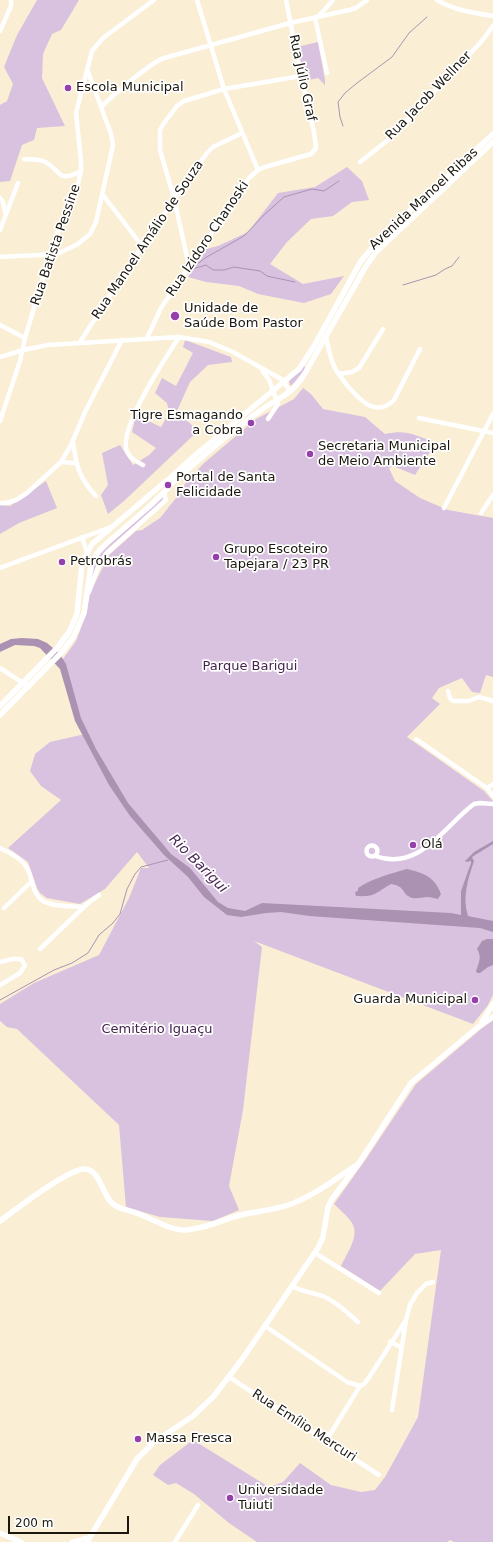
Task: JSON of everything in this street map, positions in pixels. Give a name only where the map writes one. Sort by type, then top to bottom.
[{"type":"main road","name":"Avenida Manoel Ribas","points":[[0,706],[51,663],[59,650],[75,620],[78,608],[82,563],[87,552],[96,540],[256,414],[290,392],[301,380],[370,260],[388,240],[464,169],[493,134]]},
{"type":"main road","name":"Avenida Manoel Ribas","points":[[26,685],[46,659],[71,641],[80,626],[91,565],[97,553],[167,485],[190,459],[302,366],[361,262],[373,246],[461,163],[493,142]]},
{"type":"main road","points":[[461,163],[464,164],[464,169]]},
{"type":"main road","points":[[388,240],[391,231],[390,229]]},
{"type":"main road","points":[[326,325],[324,334],[326,336]]},
{"type":"main road","points":[[313,359],[316,350],[314,346]]},
{"type":"main road","points":[[0,715],[17,699],[26,685]]},
{"type":"main road","points":[[478,1027],[493,1004]]},
{"type":"main road","points":[[87,1540],[128,1471],[142,1453],[158,1439],[197,1413],[229,1377],[315,1253],[323,1237],[326,1215],[330,1203],[359,1163],[414,1080],[478,1027],[493,1017]]},
{"type":"main road","points":[[0,1221],[55,1182],[83,1169],[91,1170],[108,1199],[116,1206],[145,1216],[175,1229],[195,1228],[246,1214],[291,1204],[310,1195],[359,1163]]},
{"type":"main road","points":[[0,1533],[21,1542]]},
{"type":"street","points":[[0,31],[11,6],[11,0]]},
{"type":"street","name":"Rua Batista Pessine","points":[[0,421],[23,350],[25,338],[50,254],[60,225],[76,188],[80,171],[76,113],[92,51],[103,38],[154,0]]},
{"type":"street","points":[[197,0],[224,89],[258,170]]},
{"type":"street","name":"Rua Júlio Graf","points":[[286,0],[314,132],[316,148],[312,154]]},
{"type":"street","points":[[316,17],[333,0]]},
{"type":"street","points":[[101,107],[149,67],[161,60],[176,54],[210,46],[290,23],[356,8],[367,0]]},
{"type":"street","points":[[437,0],[448,6],[462,10],[493,16]]},
{"type":"street","points":[[316,17],[327,73]]},
{"type":"street","name":"Rua Jacob Wellner","points":[[360,162],[388,140],[481,42],[493,26]]},
{"type":"street","points":[[0,257],[57,254],[68,250],[90,234],[96,222],[113,145],[111,134],[87,69]]},
{"type":"street","points":[[189,266],[174,198],[160,150],[160,130],[170,114],[177,106],[184,102],[224,89],[301,76]]},
{"type":"street","name":"Rua Manoel Amálio de Souza","points":[[80,342],[174,198],[206,153],[212,147],[242,133]]},
{"type":"street","name":"Rua Izidoro Chanoski","points":[[147,338],[161,308],[249,178],[258,170],[312,154]]},
{"type":"street","points":[[24,159],[44,161],[58,174],[65,177],[73,176],[80,171]]},
{"type":"street","points":[[0,230],[18,183]]},
{"type":"street","points":[[103,195],[142,246]]},
{"type":"street","points":[[0,198],[3,202],[6,214]]},
{"type":"street","points":[[0,325],[25,338]]},
{"type":"street","points":[[339,374],[352,372],[358,368],[383,329]]},
{"type":"street","points":[[326,336],[332,361],[339,374],[362,402],[372,407],[386,406],[391,403],[420,349]]},
{"type":"street","points":[[143,465],[131,458],[126,449],[127,435],[131,421],[138,407],[179,337]]},
{"type":"street","points":[[0,357],[23,350],[48,345],[179,337],[202,340],[216,344],[233,352],[285,381],[290,392]]},
{"type":"street","points":[[0,503],[16,500],[27,493],[61,462],[73,441],[85,412],[122,340]]},
{"type":"street","points":[[261,368],[269,380],[278,401],[278,406],[268,419]]},
{"type":"street","points":[[444,508],[493,414]]},
{"type":"street","points":[[419,418],[493,433]]},
{"type":"street","points":[[73,441],[75,463],[82,480],[96,496]]},
{"type":"street","points":[[61,462],[75,463]]},
{"type":"street","points":[[481,513],[493,495]]},
{"type":"street","points":[[0,568],[112,526]]},
{"type":"street","points":[[82,537],[87,552]]},
{"type":"street","points":[[0,668],[26,685]]},
{"type":"street","points":[[448,691],[450,698],[453,701],[469,701],[479,697],[493,701]]},
{"type":"street","points":[[416,739],[487,788],[493,796]]},
{"type":"street","points":[[487,788],[493,784]]},
{"type":"street","points":[[375,856],[392,859],[416,854],[437,840],[474,804],[493,804]]},
{"type":"street","points":[[0,848],[22,861],[28,869],[36,893],[44,901],[53,904],[83,908]]},
{"type":"street","points":[[4,908],[32,881]]},
{"type":"street","points":[[40,949],[83,908],[100,895]]},
{"type":"street","points":[[0,962],[16,958],[21,959],[25,965],[20,973],[0,984]]},
{"type":"street","points":[[315,1253],[379,1293]]},
{"type":"street","points":[[392,1410],[406,1320],[410,1305],[417,1293],[426,1284],[433,1282]]},
{"type":"street","points":[[292,1286],[328,1299],[358,1322]]},
{"type":"street","points":[[326,1441],[360,1386],[368,1379],[390,1342],[406,1320]]},
{"type":"street","points":[[265,1326],[348,1382],[360,1386]]},
{"type":"street","points":[[390,1342],[402,1347]]},
{"type":"street","name":"Rua Emílio Mercuri","points":[[229,1377],[379,1475]]},
{"type":"street","points":[[175,1542],[198,1505]]},
{"type":"street","points":[[72,1542],[87,1540]]},
{"type":"green space","points":[[37,0],[79,0],[61,30],[52,34],[43,54],[42,78],[65,126],[37,128],[34,140],[22,145],[10,181],[0,182],[0,105],[7,101],[13,84],[4,67],[17,35]]},
{"type":"green space","points":[[318,42],[325,85],[318,78],[309,80],[300,63],[297,47]]},
{"type":"green space","points":[[347,167],[362,181],[369,200],[352,202],[333,216],[311,219],[287,242],[270,264],[303,284],[344,276],[331,294],[304,303],[258,294],[239,286],[206,282],[188,277],[206,249],[218,246],[248,232],[278,193],[315,187]]},
{"type":"green space","points":[[185,340],[231,357],[232,362],[208,365],[190,382],[177,411],[198,431],[124,501],[108,514],[101,495],[108,485],[102,453],[120,445],[133,465],[149,455],[156,448],[132,432],[136,415],[161,427],[169,413],[167,403],[155,393],[162,378],[176,386],[193,353],[183,347]]},
{"type":"green space","points":[[303,366],[306,368],[292,385],[290,385],[289,381]]},
{"type":"green space","name":"Parque Barigui","points":[[303,388],[311,394],[323,409],[365,417],[385,434],[397,432],[407,433],[428,440],[430,452],[415,475],[393,466],[389,468],[395,481],[420,498],[448,510],[493,518],[493,677],[486,675],[480,693],[472,692],[462,678],[439,688],[432,698],[440,704],[407,737],[484,791],[493,801],[493,995],[488,1005],[473,1024],[254,941],[262,947],[243,1110],[229,1186],[239,1210],[213,1221],[160,1217],[126,1207],[119,1125],[17,1029],[7,1027],[0,1021],[0,1004],[34,983],[99,955],[129,898],[141,868],[149,868],[137,852],[105,889],[80,904],[47,898],[40,893],[28,862],[8,848],[61,800],[41,786],[30,771],[35,754],[50,742],[85,734],[60,663],[76,641],[86,615],[90,593],[109,555],[136,531],[142,530],[160,518],[187,481],[204,463],[256,419],[294,399]]},
{"type":"green space","points":[[46,481],[57,508],[19,523],[0,534],[0,505],[10,506]]},
{"type":"green space","points":[[163,497],[162,501],[106,550],[98,562],[92,578],[95,562],[104,549]]},
{"type":"green space","points":[[493,1020],[493,1542],[454,1542],[450,1540],[447,1542],[257,1542],[229,1523],[194,1494],[176,1483],[168,1485],[153,1475],[160,1465],[193,1440],[269,1487],[283,1482],[300,1463],[331,1485],[361,1492],[375,1490],[385,1477],[418,1417],[441,1250],[415,1254],[380,1291],[341,1266],[351,1246],[354,1230],[349,1219],[334,1204],[416,1084]]},
{"type":"shaded area","points":[[11,639],[38,639],[47,643],[59,653],[66,664],[81,718],[96,749],[128,803],[171,854],[190,868],[218,902],[228,908],[245,911],[262,903],[451,913],[461,915],[461,891],[471,863],[471,861],[465,861],[474,852],[493,841],[493,844],[472,857],[474,861],[468,881],[466,909],[468,916],[493,921],[493,932],[480,928],[309,916],[281,912],[241,917],[227,915],[204,897],[188,877],[164,855],[130,816],[109,785],[75,721],[60,669],[40,648],[34,646],[15,645],[0,652],[0,644]]},
{"type":"shaded area","points":[[407,869],[424,874],[436,883],[441,894],[438,899],[428,897],[412,898],[399,886],[391,884],[372,895],[356,896],[355,892],[358,891],[358,888],[382,877]]},
{"type":"shaded area","points":[[493,939],[493,965],[480,973],[477,973],[476,971],[480,957],[477,949],[482,941]]},
{"type":"waterway","points":[[343,126],[338,102],[345,93],[392,57],[409,33],[427,17]]},
{"type":"waterway","points":[[191,269],[205,258],[244,236],[284,197],[312,189],[324,191],[339,181]]},
{"type":"waterway","points":[[403,285],[436,275],[452,266],[459,257]]},
{"type":"waterway","points":[[192,269],[206,265],[213,270],[224,270],[234,267],[260,271],[267,276],[295,282]]},
{"type":"waterway","points":[[0,1000],[54,970],[72,963],[88,953],[99,935],[113,923],[120,914],[127,889],[135,874],[141,867],[168,860]]},
{"type":"place","name":"Escola Municipal","points":[[68,88]]},
{"type":"place","name":"Unidade de Saúde Bom Pastor","points":[[175,316]]},
{"type":"place","name":"Tigre Esmagando a Cobra","points":[[251,423]]},
{"type":"place","name":"Secretaria Municipal de Meio Ambiente","points":[[310,454]]},
{"type":"place","name":"Portal de Santa Felicidade","points":[[168,485]]},
{"type":"place","name":"Grupo Escoteiro Tapejara / 23 PR","points":[[216,557]]},
{"type":"place","name":"Petrobrás","points":[[62,562]]},
{"type":"place","name":"Olá","points":[[413,845]]},
{"type":"place","name":"Guarda Municipal","points":[[475,1000]]},
{"type":"place","name":"Massa Fresca","points":[[138,1439]]},
{"type":"place","name":"Universidade Tuiuti","points":[[230,1498]]},
{"type":"water label","name":"Rio Barigui","points":[[198,864]]},
{"type":"park label","name":"Cemitério Iguaçu","points":[[157,1030]]}]
